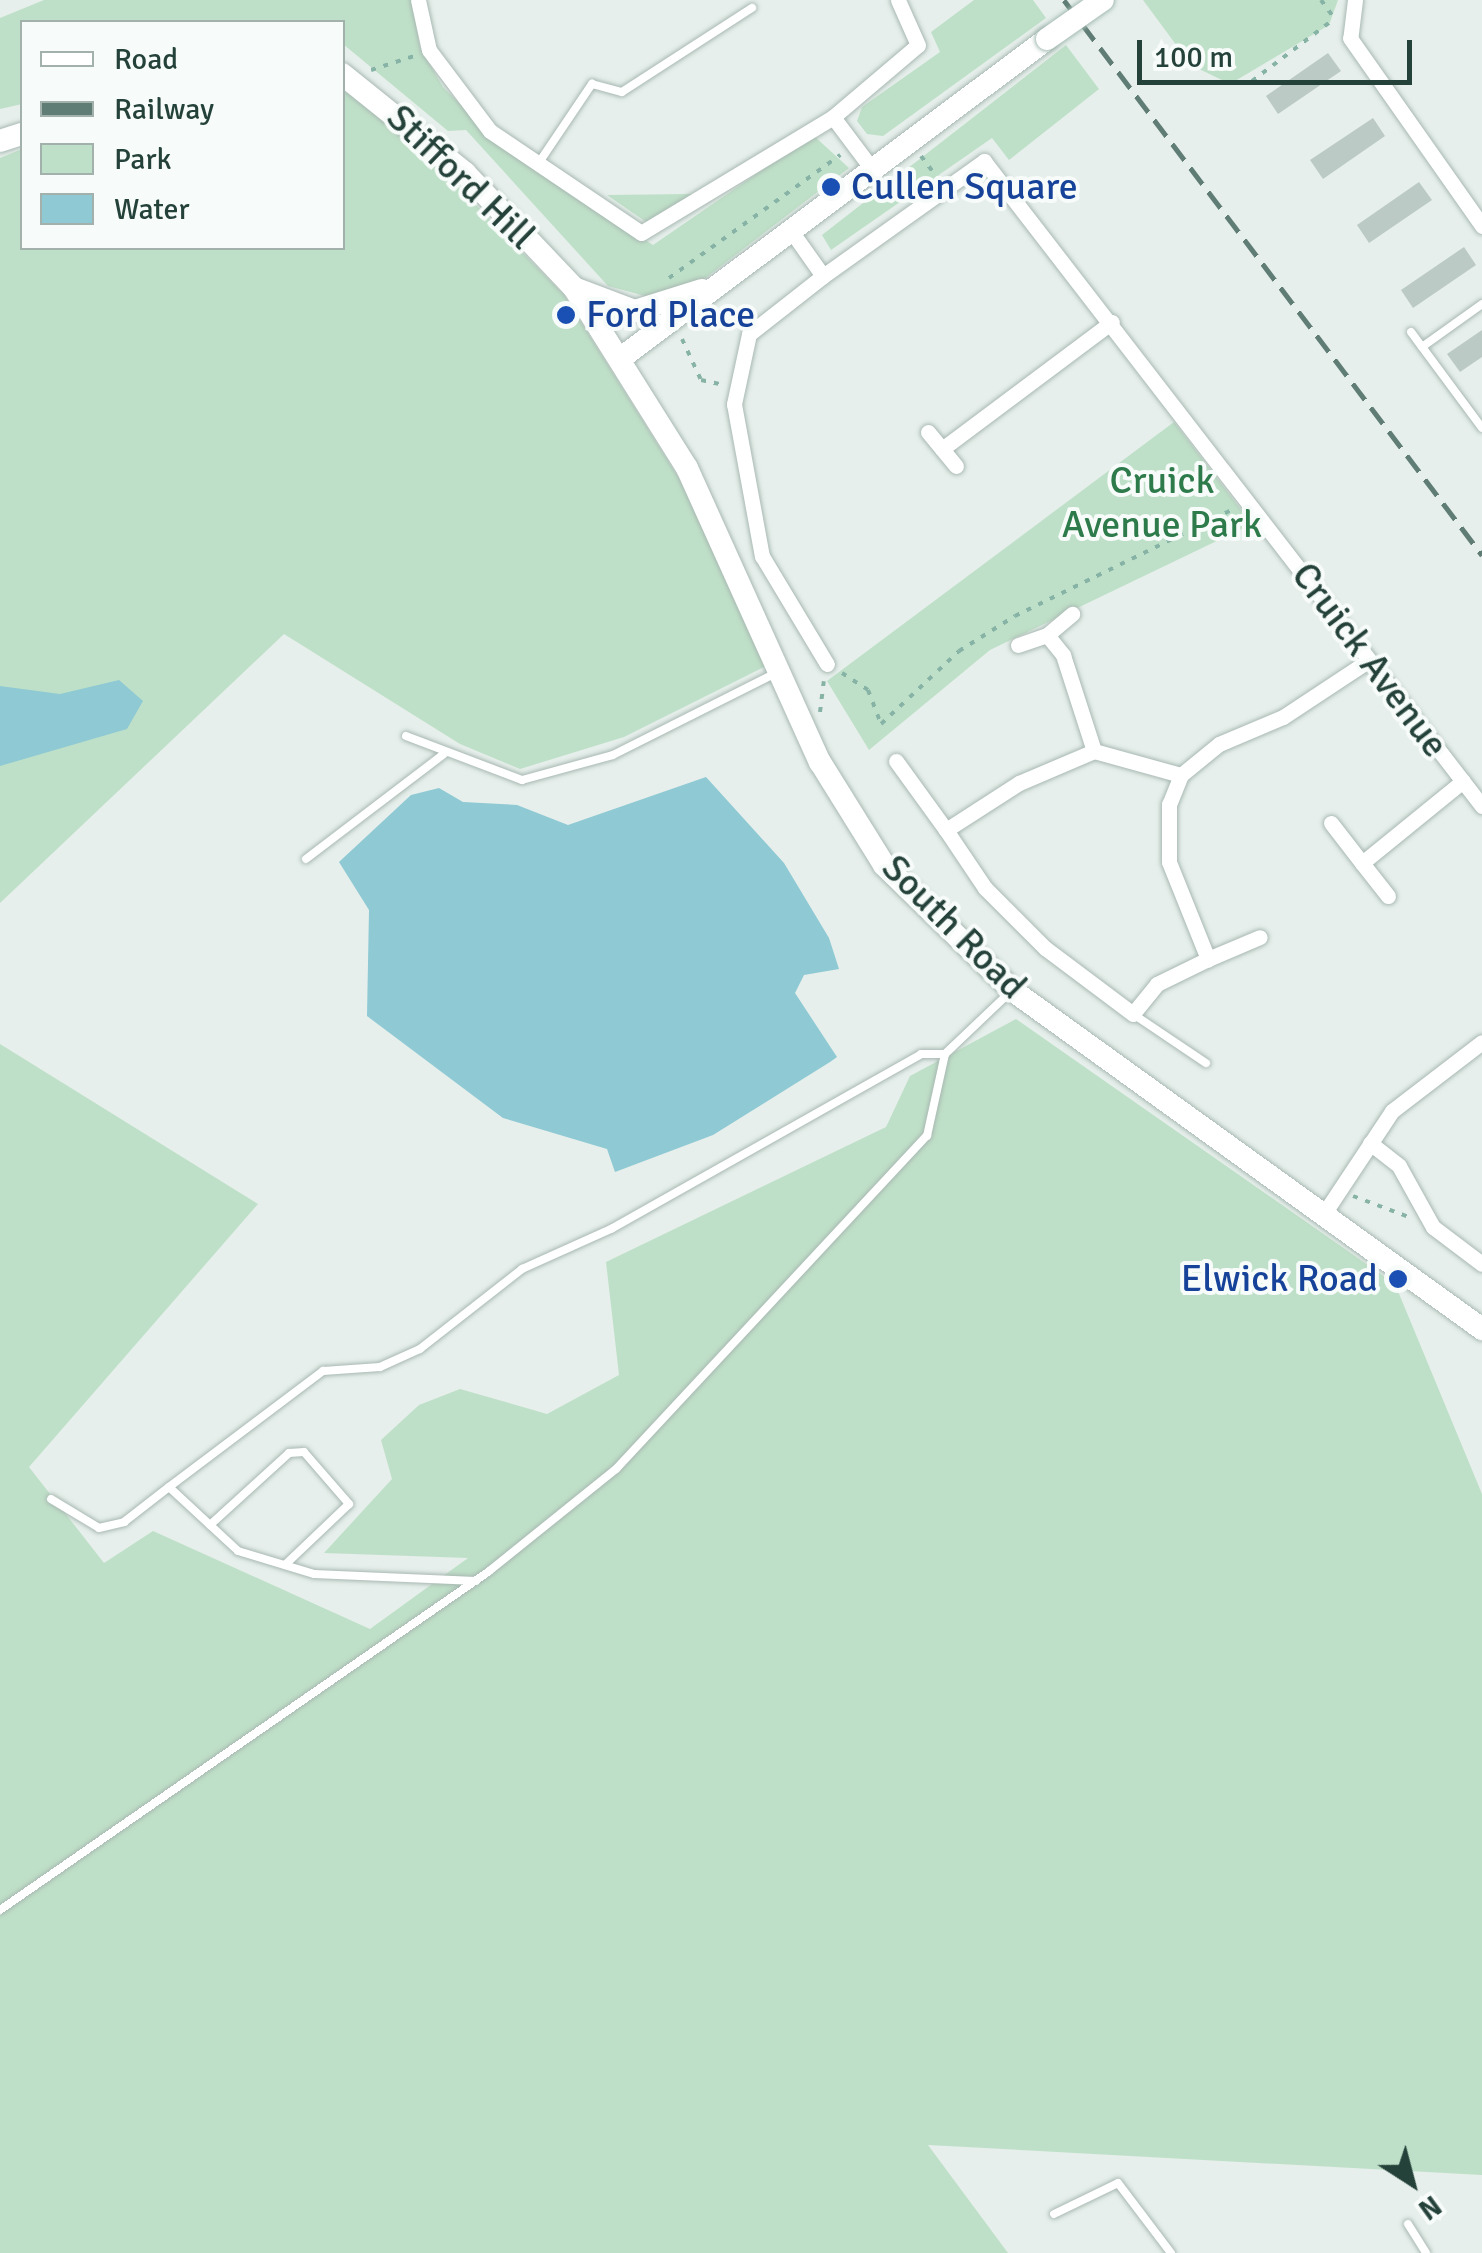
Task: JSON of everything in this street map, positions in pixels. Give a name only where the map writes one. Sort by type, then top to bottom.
[{"type":"main road","points":[[621,358],[794,235],[1102,0]]},
{"type":"main road","name":"Stifford Hill","points":[[352,74],[464,174],[574,288],[621,358]]},
{"type":"main road","points":[[646,309],[744,272]]},
{"type":"main road","name":"Stifford Hill","points":[[574,288],[646,309]]},
{"type":"main road","name":"South Road","points":[[621,358],[687,468],[820,762],[884,865],[1012,990],[1325,1212],[1482,1329]]},
{"type":"street","points":[[418,0],[448,84],[490,131],[641,233],[660,229],[833,117],[918,46],[898,0]]},
{"type":"street","points":[[1355,0],[1341,19],[1350,38],[1482,226]]},
{"type":"street","points":[[833,117],[875,173]]},
{"type":"street","name":"Cruick Avenue","points":[[823,276],[984,161],[1482,806]]},
{"type":"street","points":[[794,235],[823,276],[749,334],[732,386],[762,556],[827,664]]},
{"type":"street","points":[[942,449],[1112,322]]},
{"type":"street","points":[[928,432],[956,466]]},
{"type":"street","points":[[1018,646],[1046,634],[1072,614]]},
{"type":"street","points":[[1046,634],[1077,688],[1094,751]]},
{"type":"street","points":[[1208,959],[1168,862],[1169,804],[1181,776],[1218,744],[1283,717],[1369,660]]},
{"type":"street","points":[[946,830],[1019,783],[1094,751],[1181,776]]},
{"type":"street","points":[[896,760],[985,888],[1045,948],[1134,1014],[1157,984],[1260,937]]},
{"type":"street","points":[[1362,863],[1463,782]]},
{"type":"street","points":[[1331,823],[1388,896]]},
{"type":"street","points":[[1325,1212],[1392,1110],[1482,1042]]},
{"type":"street","points":[[1370,1143],[1398,1166],[1433,1227],[1482,1264]]},
{"type":"lane","points":[[538,164],[592,84],[622,92],[752,8]]},
{"type":"lane","points":[[1422,347],[1482,304]]},
{"type":"lane","points":[[1411,332],[1482,428]]},
{"type":"lane","points":[[406,736],[505,780],[558,774],[780,671]]},
{"type":"lane","points":[[306,859],[444,754]]},
{"type":"lane","points":[[0,1910],[476,1581],[616,1469],[862,1214],[927,1136],[946,1054],[1012,990]]},
{"type":"lane","points":[[1134,1014],[1206,1062]]},
{"type":"lane","points":[[52,1499],[99,1528],[124,1522],[322,1371],[380,1366],[420,1348],[522,1268],[611,1229],[921,1054],[946,1054]]},
{"type":"lane","points":[[210,1525],[290,1453],[304,1452],[350,1504],[285,1565]]},
{"type":"lane","points":[[169,1486],[238,1551],[285,1565],[476,1581]]},
{"type":"lane","points":[[1054,2214],[1118,2183],[1171,2253]]},
{"type":"lane","points":[[1408,2224],[1426,2253]]},
{"type":"path","points":[[1252,81],[1341,19],[1321,0]]},
{"type":"path","points":[[352,74],[402,60]]},
{"type":"path","points":[[646,309],[639,299],[844,148]]},
{"type":"path","points":[[920,154],[939,180]]},
{"type":"path","points":[[670,324],[701,380],[732,386]]},
{"type":"path","points":[[827,664],[868,690],[882,724],[959,651],[1015,616],[1248,501]]},
{"type":"green space","points":[[44,0],[412,0],[420,48],[443,87],[503,148],[653,245],[813,135],[849,168],[704,279],[645,296],[608,286],[466,130],[448,131],[345,46],[345,20],[20,20],[20,104],[0,109],[0,18]]},
{"type":"green space","points":[[974,0],[1033,0],[1046,18],[883,136],[867,134],[857,121],[862,107],[940,52],[931,32]]},
{"type":"green space","points":[[1143,0],[1338,0],[1329,25],[1230,84],[1191,65]]},
{"type":"green space","points":[[1066,45],[1099,89],[1009,160],[992,138],[831,250],[822,235]]},
{"type":"green space","points":[[345,92],[429,157],[564,295],[680,480],[766,666],[624,737],[520,769],[460,744],[284,634],[0,903],[0,158],[20,150],[20,250],[345,250]]},
{"type":"green space","points":[[691,194],[691,204],[649,224],[607,195]]},
{"type":"green space","name":"Cruick Avenue Park","points":[[1174,422],[1252,524],[990,650],[869,750],[827,681]]},
{"type":"green space","points":[[1016,1019],[1395,1284],[1482,1494],[1482,2175],[928,2145],[1008,2253],[0,2253],[0,1044],[258,1204],[29,1467],[104,1563],[153,1531],[370,1629],[468,1558],[324,1553],[392,1479],[381,1440],[419,1405],[460,1389],[547,1414],[619,1375],[606,1262],[886,1127],[910,1076]]},
{"type":"water","points":[[119,680],[143,701],[127,729],[0,766],[0,686],[60,694]]},
{"type":"water","points":[[706,777],[784,863],[829,938],[839,969],[804,975],[795,993],[837,1057],[830,1062],[713,1135],[615,1172],[607,1149],[503,1118],[367,1016],[369,910],[339,862],[411,795],[439,788],[463,802],[517,805],[568,825]]},
{"type":"building","points":[[1328,53],[1341,71],[1278,114],[1266,96]]},
{"type":"building","points":[[1373,118],[1385,136],[1323,179],[1310,160]]},
{"type":"building","points":[[1419,182],[1432,200],[1369,243],[1357,225]]},
{"type":"building","points":[[1464,247],[1476,265],[1413,308],[1401,290]]},
{"type":"building","points":[[1482,330],[1482,357],[1460,372],[1447,354]]},
{"type":"railway","points":[[1064,0],[1482,555]]},
{"type":"place","name":"Cullen Square","points":[[831,187]]},
{"type":"place","name":"Ford Place","points":[[566,315]]},
{"type":"place","name":"Elwick Road","points":[[1398,1279]]}]
